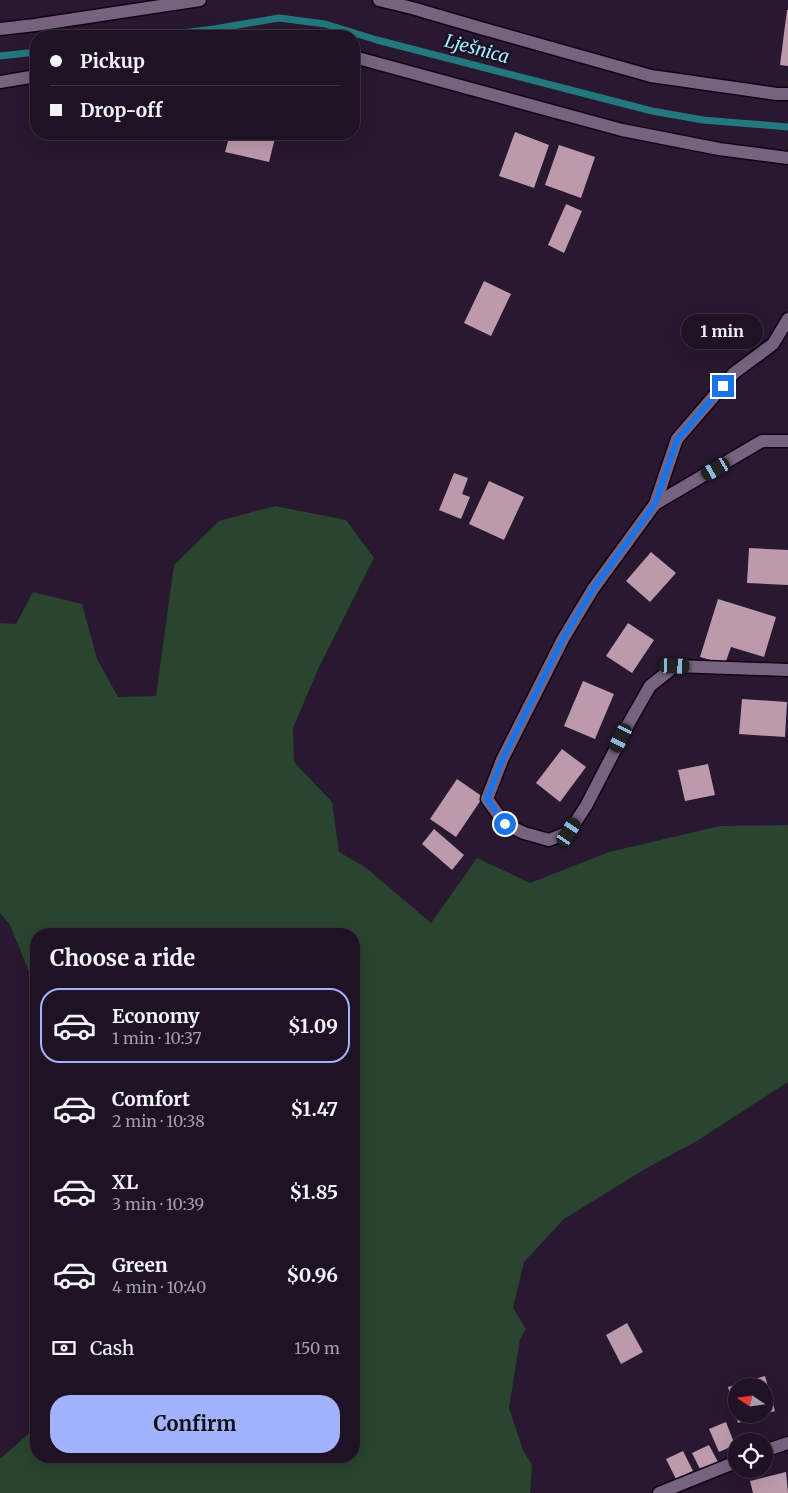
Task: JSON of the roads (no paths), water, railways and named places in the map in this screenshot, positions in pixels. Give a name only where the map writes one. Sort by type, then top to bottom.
[{"type":"street","points":[[0,29],[36,26],[200,0]]},
{"type":"street","points":[[380,0],[651,76],[788,94]]},
{"type":"street","points":[[360,60],[622,130],[719,149],[788,158]]},
{"type":"street","points":[[0,82],[30,77]]},
{"type":"street","points":[[788,319],[773,344],[734,373],[677,440],[655,504],[593,589],[563,639],[502,760],[487,799],[505,824],[524,833],[549,840],[569,832],[586,806],[650,686],[675,666],[788,670]]},
{"type":"street","points":[[655,504],[762,441],[788,441]]},
{"type":"street","points":[[773,1449],[788,1443]]},
{"type":"street","points":[[659,1493],[728,1465]]},
{"type":"waterway","name":"Lješnica","points":[[206,30],[279,18],[325,24],[344,30]]},
{"type":"waterway","name":"Lješnica","points":[[360,35],[652,111],[703,120],[788,127]]},
{"type":"waterway","name":"Lješnica","points":[[0,56],[30,53]]}]
